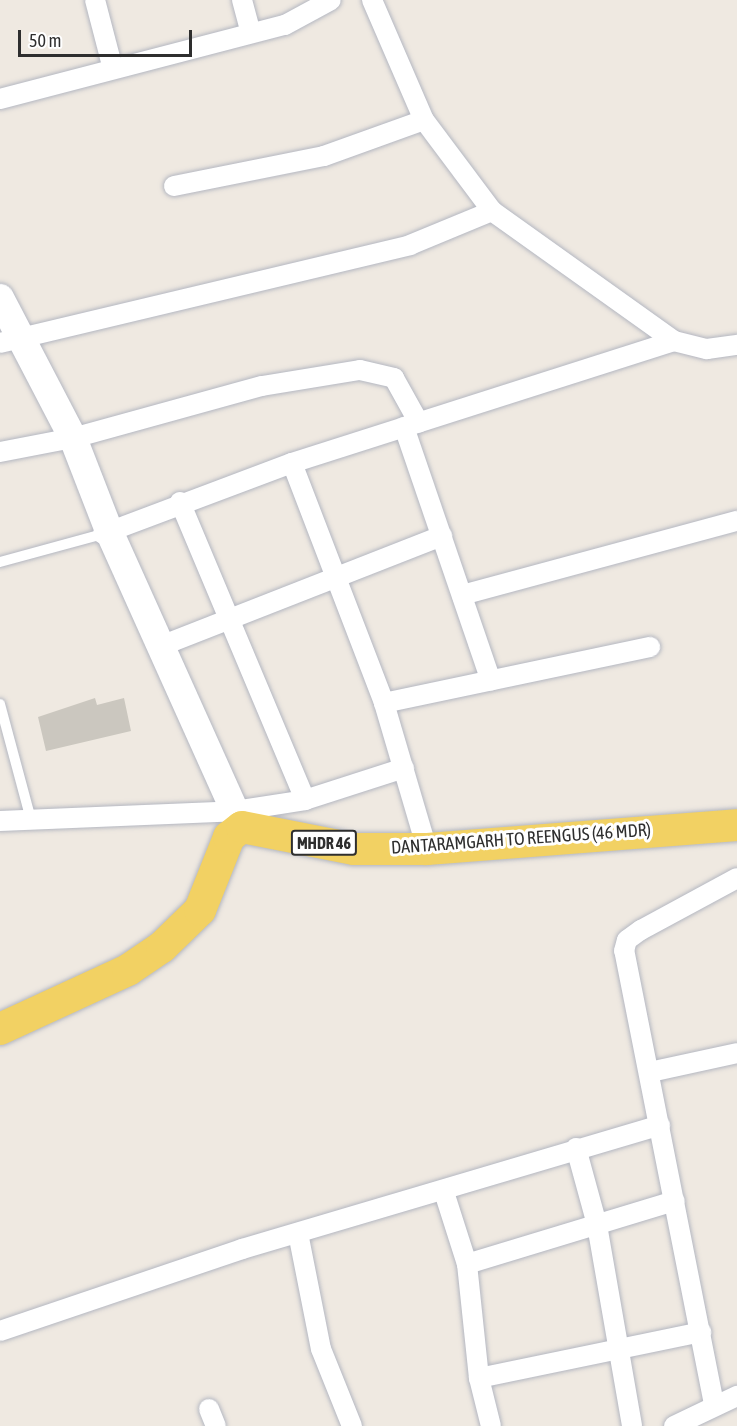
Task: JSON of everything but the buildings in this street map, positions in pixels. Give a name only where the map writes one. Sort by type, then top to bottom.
[{"type":"main road","name":"DANTARAMGARH TO REENGUS (46 MDR)","points":[[238,819],[354,849],[427,849],[737,825]]},
{"type":"main road","points":[[0,1029],[128,970],[162,947],[200,910],[238,819]]},
{"type":"street","points":[[95,0],[113,69]]},
{"type":"street","points":[[242,0],[251,33]]},
{"type":"street","points":[[0,99],[251,33],[304,17],[331,0]]},
{"type":"street","points":[[372,0],[424,120],[492,212],[674,341],[707,349],[737,345]]},
{"type":"street","points":[[174,186],[324,156],[424,120]]},
{"type":"street","points":[[11,341],[411,245],[492,212]]},
{"type":"street","points":[[0,298],[11,341],[73,438],[106,533],[161,646],[238,819]]},
{"type":"street","points":[[106,533],[180,502],[292,463],[674,341]]},
{"type":"street","points":[[0,452],[73,438],[262,386],[360,370],[394,378],[412,425],[442,536],[491,681]]},
{"type":"street","points":[[292,463],[333,580],[384,704],[427,849]]},
{"type":"street","points":[[180,502],[305,800]]},
{"type":"street","points":[[462,595],[737,521]]},
{"type":"street","points":[[161,646],[229,622],[442,536]]},
{"type":"street","points":[[384,704],[650,647]]},
{"type":"street","points":[[0,821],[30,816],[238,819],[404,768]]},
{"type":"street","points":[[714,1404],[650,1072],[625,965],[627,940],[737,878]]},
{"type":"street","points":[[650,1072],[737,1053]]},
{"type":"street","points":[[0,1331],[298,1233],[444,1191],[576,1148],[660,1125]]},
{"type":"street","points":[[576,1148],[597,1225],[632,1426]]},
{"type":"street","points":[[444,1191],[467,1264],[479,1378],[491,1426]]},
{"type":"street","points":[[467,1264],[675,1201]]},
{"type":"street","points":[[298,1233],[321,1349],[352,1426]]},
{"type":"street","points":[[479,1378],[618,1347],[700,1332]]},
{"type":"street","points":[[674,1426],[714,1404],[737,1396]]},
{"type":"lane","points":[[0,562],[106,533]]},
{"type":"lane","points":[[0,704],[30,816]]}]
